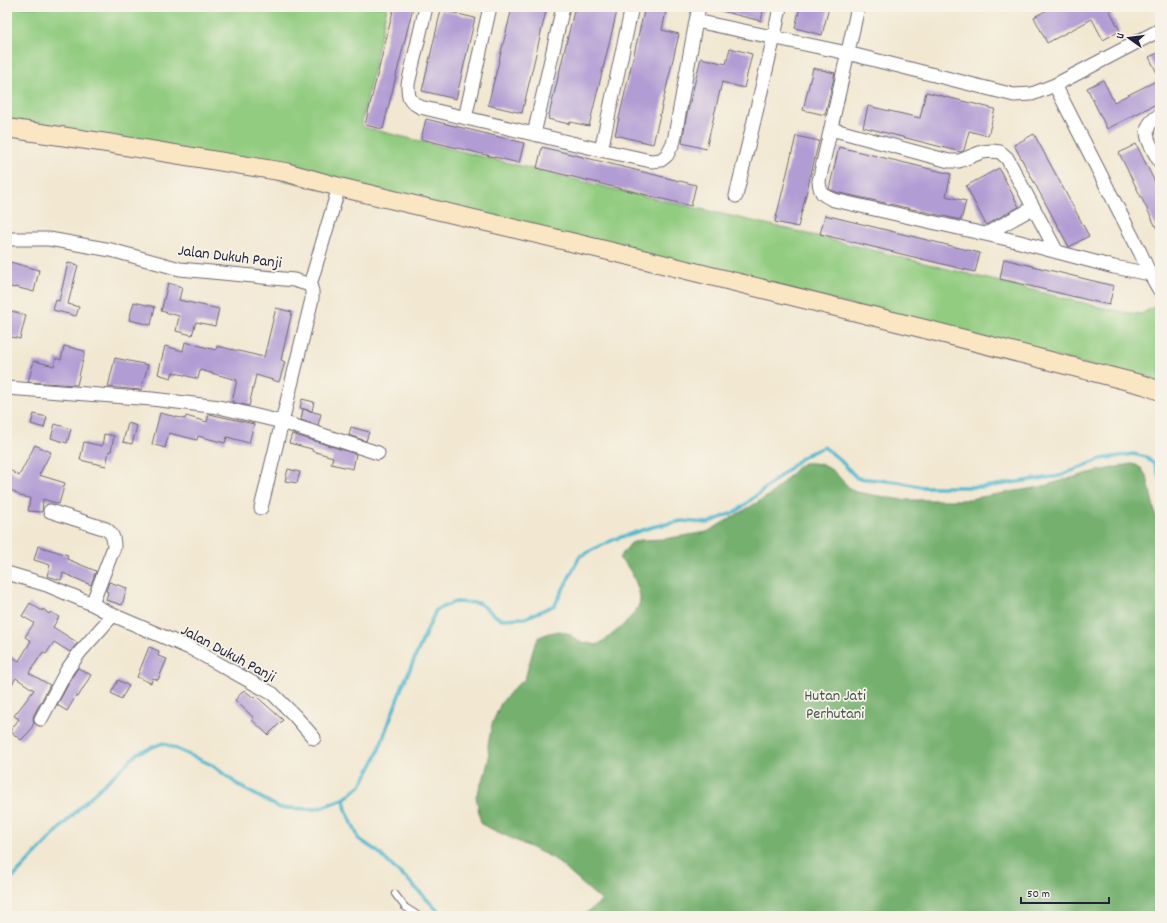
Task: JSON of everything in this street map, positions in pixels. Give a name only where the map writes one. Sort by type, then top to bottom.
[{"type":"main road","points":[[7,128],[285,172],[339,187],[634,257],[1018,352],[1144,385],[1160,391]]},
{"type":"street","points":[[426,7],[408,84],[408,96],[412,102],[420,107],[651,161],[661,160],[666,155],[674,141],[699,7]]},
{"type":"street","points":[[465,118],[490,7]]},
{"type":"street","points":[[534,134],[563,7]]},
{"type":"street","points":[[601,150],[632,7]]},
{"type":"street","points":[[736,196],[780,7]]},
{"type":"street","points":[[858,7],[819,181],[820,191],[826,197],[986,234],[1114,267],[1150,274]]},
{"type":"street","points":[[696,21],[848,53],[1014,94],[1032,94],[1056,85],[1160,30]]},
{"type":"street","points":[[1056,85],[1150,274],[1160,291]]},
{"type":"street","points":[[1160,115],[1156,117],[1149,125],[1146,133],[1148,142],[1160,162]]},
{"type":"street","points":[[831,129],[949,160],[960,161],[982,152],[1000,152],[1007,158],[1057,252]]},
{"type":"street","points":[[260,508],[312,299],[310,285],[339,187]]},
{"type":"street","points":[[986,234],[1033,208]]},
{"type":"street","name":"Jalan Dukuh Panji","points":[[7,239],[49,239],[111,250],[180,269],[294,280],[310,285]]},
{"type":"street","points":[[7,388],[152,399],[219,407],[282,422],[378,453]]},
{"type":"street","points":[[50,511],[106,529],[112,533],[114,547],[92,604]]},
{"type":"street","name":"Jalan Dukuh Panji","points":[[7,573],[47,585],[92,604],[113,616],[192,649],[273,694],[314,738]]},
{"type":"street","points":[[41,719],[67,670],[80,652],[113,616]]},
{"type":"lane","points":[[395,894],[405,907],[419,916]]},
{"type":"green space","points":[[7,7],[387,7],[362,122],[363,127],[630,193],[788,229],[1112,310],[1141,314],[1160,304],[1160,383],[774,285],[7,121]]},
{"type":"green space","name":"Hutan Jati Perhutani","points":[[804,463],[820,464],[829,468],[849,488],[856,492],[903,500],[963,500],[1040,487],[1085,474],[1131,464],[1141,468],[1147,477],[1160,529],[1160,916],[583,916],[602,901],[553,858],[481,824],[476,796],[485,774],[489,758],[488,745],[492,724],[501,703],[515,687],[525,679],[534,647],[539,637],[560,631],[570,634],[577,641],[597,645],[602,642],[615,632],[634,613],[640,601],[638,588],[634,578],[627,566],[619,558],[631,543],[641,540],[664,539],[707,532],[770,495],[799,466]]},
{"type":"building","points":[[394,7],[413,7],[383,129],[365,125]]},
{"type":"building","points":[[530,7],[547,7],[522,113],[488,105],[512,8],[528,12]]},
{"type":"building","points":[[575,7],[618,7],[589,126],[570,122],[569,124],[548,119]]},
{"type":"building","points":[[645,7],[667,7],[662,30],[679,34],[653,144],[615,135]]},
{"type":"building","points":[[717,7],[764,7],[761,21],[717,10]]},
{"type":"building","points":[[800,7],[829,7],[822,35],[795,28]]},
{"type":"building","points":[[1053,7],[1108,7],[1120,31],[1103,40],[1092,19],[1047,43],[1034,17]]},
{"type":"building","points":[[441,10],[475,18],[456,99],[422,91]]},
{"type":"building","points":[[730,48],[752,54],[744,88],[722,82],[706,149],[682,143],[686,118],[701,58],[726,64]]},
{"type":"building","points":[[1160,52],[1160,79],[1149,57]]},
{"type":"building","points":[[813,68],[835,73],[825,115],[803,110]]},
{"type":"building","points":[[1160,79],[1160,102],[1107,129],[1087,88],[1103,80],[1114,102]]},
{"type":"building","points":[[926,92],[995,109],[988,136],[969,131],[964,150],[961,152],[863,127],[868,106],[920,118]]},
{"type":"building","points":[[426,119],[524,143],[519,163],[421,139]]},
{"type":"building","points":[[1034,134],[1089,236],[1069,247],[1014,145]]},
{"type":"building","points":[[796,136],[819,141],[798,227],[775,222]]},
{"type":"building","points":[[1136,144],[1160,192],[1160,235],[1119,153]]},
{"type":"building","points":[[542,147],[696,185],[691,206],[537,168]]},
{"type":"building","points":[[839,147],[951,174],[946,196],[966,201],[961,220],[836,192],[829,189]]},
{"type":"building","points":[[999,168],[1019,207],[986,225],[966,186]]},
{"type":"building","points":[[825,215],[980,253],[975,272],[820,234]]},
{"type":"building","points":[[1004,259],[1114,286],[1109,305],[1000,279]]},
{"type":"building","points":[[10,262],[39,270],[34,292],[7,286],[7,274]]},
{"type":"building","points":[[68,263],[78,265],[68,304],[79,307],[76,316],[53,310],[56,300],[59,301]]},
{"type":"building","points":[[168,283],[182,287],[179,300],[219,309],[215,326],[196,322],[192,335],[176,331],[179,316],[161,311]]},
{"type":"building","points":[[134,302],[155,307],[151,325],[129,320]]},
{"type":"building","points":[[276,308],[292,312],[281,360],[285,362],[279,382],[256,375],[249,406],[232,402],[237,380],[200,370],[198,379],[173,372],[171,378],[158,374],[165,346],[183,351],[185,342],[216,350],[217,346],[264,357]]},
{"type":"building","points":[[11,311],[26,315],[20,339],[7,336],[7,328]]},
{"type":"building","points":[[64,346],[85,351],[77,385],[28,382],[34,361],[54,366],[56,358],[61,360]]},
{"type":"building","points":[[115,358],[148,365],[141,390],[108,387]]},
{"type":"building","points":[[302,399],[314,402],[312,411],[300,408]]},
{"type":"building","points":[[303,409],[321,414],[318,425],[301,420]]},
{"type":"building","points":[[160,413],[185,419],[186,416],[207,422],[209,414],[254,424],[249,443],[227,437],[225,443],[198,436],[197,440],[169,433],[165,448],[152,444]]},
{"type":"building","points":[[34,414],[47,417],[44,428],[31,424]]},
{"type":"building","points":[[128,423],[137,426],[132,444],[123,442]]},
{"type":"building","points":[[55,424],[71,429],[67,443],[51,438]]},
{"type":"building","points":[[351,427],[369,432],[366,441],[349,435]]},
{"type":"building","points":[[104,434],[114,436],[106,466],[80,460],[84,442],[102,446]]},
{"type":"building","points":[[292,434],[356,454],[353,469],[331,464],[333,457],[312,451],[312,449],[289,443]]},
{"type":"building","points":[[35,445],[51,452],[39,475],[65,483],[59,504],[43,499],[42,512],[28,511],[30,498],[20,496],[7,487],[7,468],[19,476]]},
{"type":"building","points":[[288,469],[300,472],[297,483],[285,481]]},
{"type":"building","points":[[38,546],[68,555],[67,559],[96,571],[91,585],[63,573],[61,580],[47,576],[50,565],[34,560]]},
{"type":"building","points":[[109,582],[127,588],[122,605],[106,600],[108,592],[106,591]]},
{"type":"building","points":[[30,603],[42,611],[43,609],[49,614],[51,612],[59,617],[53,627],[78,643],[70,652],[54,642],[46,654],[43,652],[29,673],[50,685],[34,715],[34,723],[30,731],[21,740],[10,731],[19,719],[14,716],[34,690],[16,678],[7,692],[7,653],[19,661],[31,641],[25,637],[34,623],[22,616]]},
{"type":"building","points":[[149,647],[159,651],[158,656],[167,659],[158,680],[153,678],[151,683],[137,677]]},
{"type":"building","points":[[78,668],[91,675],[78,697],[76,696],[67,711],[57,705]]},
{"type":"building","points":[[118,680],[129,686],[121,699],[111,693]]},
{"type":"building","points":[[244,690],[254,698],[256,696],[283,720],[268,735],[252,720],[254,718],[235,700]]},
{"type":"waterway","points":[[7,884],[86,801],[138,753],[163,743],[212,765],[241,787],[280,808],[316,809],[344,799],[362,784],[376,757],[402,687],[436,610],[455,602],[479,603],[500,619],[525,618],[555,605],[580,556],[615,539],[652,527],[682,521],[708,523],[737,511],[800,459],[824,447],[839,459],[857,478],[898,482],[922,487],[984,487],[1060,476],[1101,459],[1133,454],[1146,457],[1155,465],[1160,478]]},
{"type":"waterway","points":[[344,799],[346,810],[359,839],[378,852],[443,916]]}]
